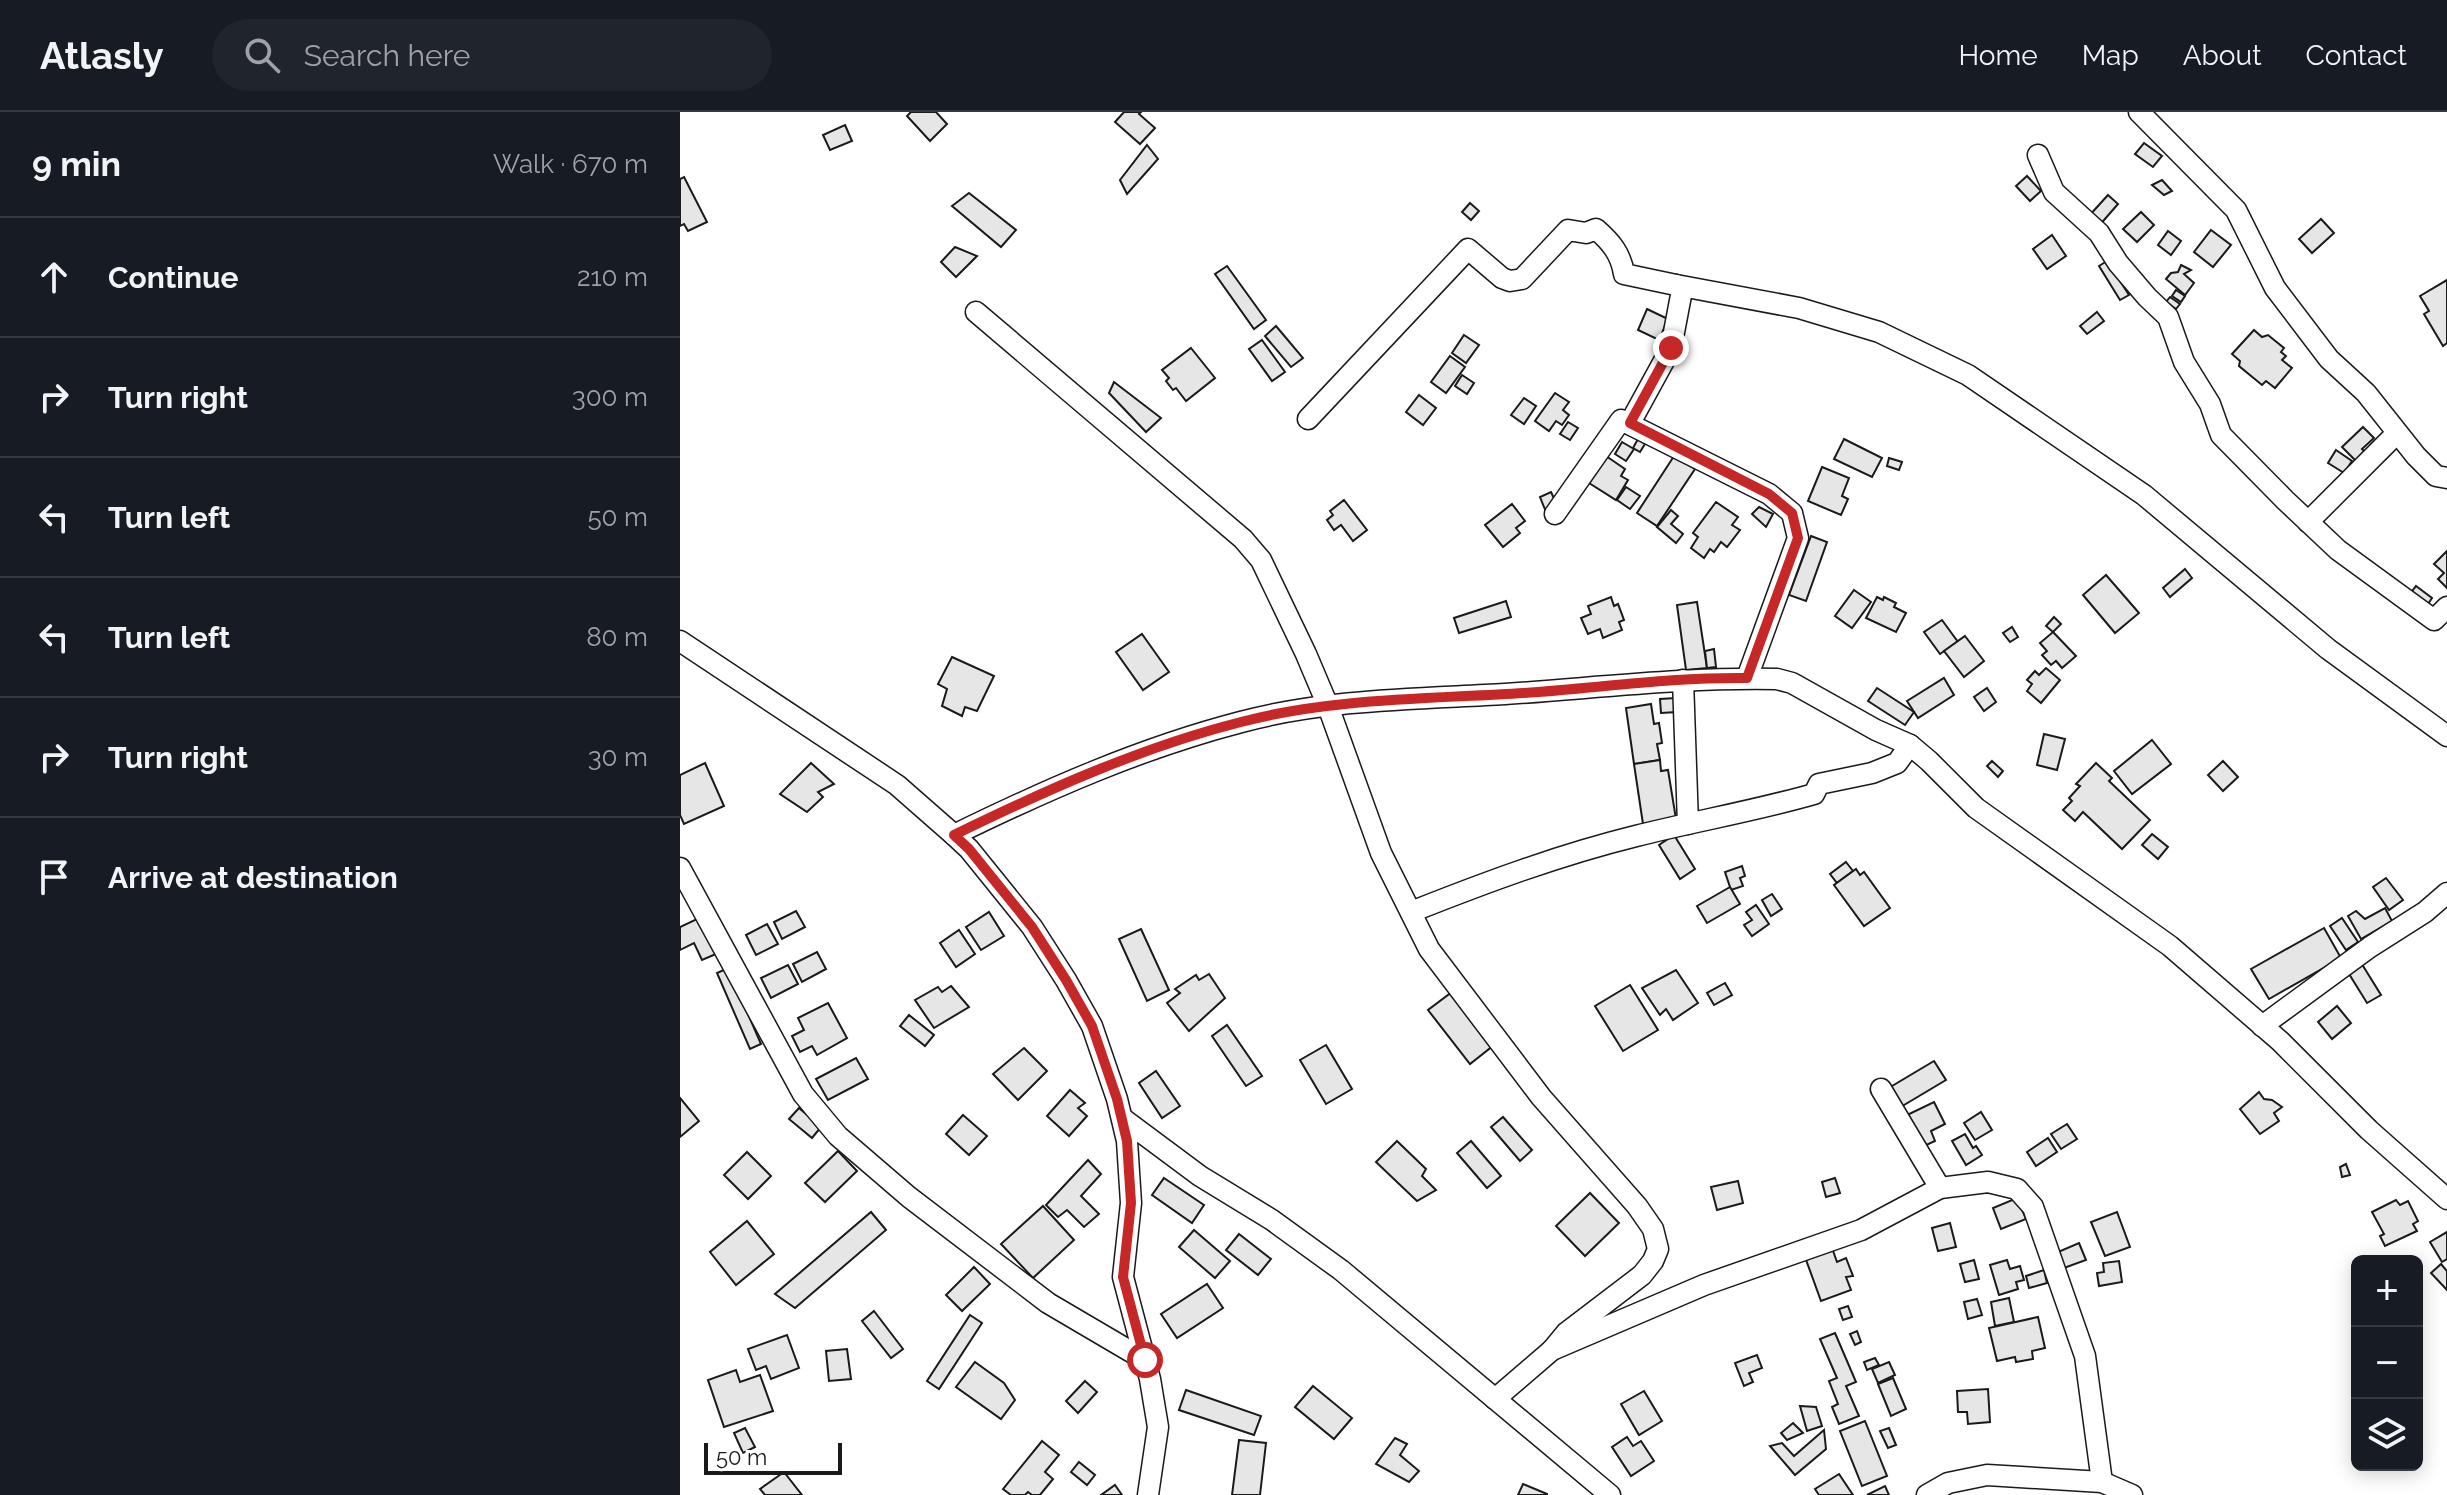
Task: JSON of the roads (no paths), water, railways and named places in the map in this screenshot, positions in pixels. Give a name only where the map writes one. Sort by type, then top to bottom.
[{"type":"street","points":[[2139,112],[2236,210],[2275,288],[2329,359],[2366,393],[2436,476],[2447,478]]},
{"type":"street","points":[[2038,155],[2054,192],[2099,233],[2118,263],[2168,317],[2184,362],[2210,404],[2221,435],[2338,550],[2434,620],[2447,607]]},
{"type":"street","points":[[1308,419],[1468,249],[1502,278],[1510,281],[1522,279],[1568,230],[1586,233],[1596,229],[1610,241],[1622,261],[1624,274],[1812,312],[1879,332],[1968,375],[2144,495],[2328,649],[2447,736]]},
{"type":"street","points":[[1630,423],[1671,348],[1682,290],[1676,285]]},
{"type":"street","points":[[976,312],[1243,539],[1261,560],[1328,706],[1381,853],[1429,949],[1541,1097],[1637,1206],[1653,1229],[1658,1249],[1642,1275],[1566,1333],[1552,1350],[1495,1399]]},
{"type":"street","points":[[1555,514],[1621,420],[1769,494],[1792,513],[1798,538],[1747,678]]},
{"type":"street","points":[[2308,522],[2397,433]]},
{"type":"street","points":[[680,641],[897,785],[969,849],[1032,927],[1092,1026],[1117,1099],[1127,1141],[1131,1203],[1123,1277],[1155,1402],[1158,1427],[1148,1495]]},
{"type":"street","points":[[954,835],[1028,799],[1135,756],[1242,721],[1328,706],[1683,680],[1777,679],[1792,683],[1876,730],[1910,745],[1976,808],[2170,946],[2262,1026],[2369,1130],[2447,1199]]},
{"type":"street","points":[[1683,680],[1688,824]]},
{"type":"street","points":[[1411,912],[1498,877],[1635,836],[1814,794],[1819,784],[1872,773],[1897,763],[1910,745]]},
{"type":"street","points":[[680,868],[803,1094],[838,1136],[909,1197],[1048,1303],[1145,1360]]},
{"type":"street","points":[[2262,1026],[2370,947],[2425,912],[2447,893]]},
{"type":"street","points":[[1881,1089],[1940,1188]]},
{"type":"street","points":[[1122,1118],[1200,1176],[1272,1220],[1341,1270],[1610,1495]]},
{"type":"street","points":[[1552,1350],[1704,1285],[1861,1230],[1940,1188],[1988,1182],[2017,1189],[2033,1207],[2085,1356],[2102,1482]]},
{"type":"street","points":[[1927,1495],[1948,1483],[1987,1475],[2102,1482],[2132,1495]]}]
